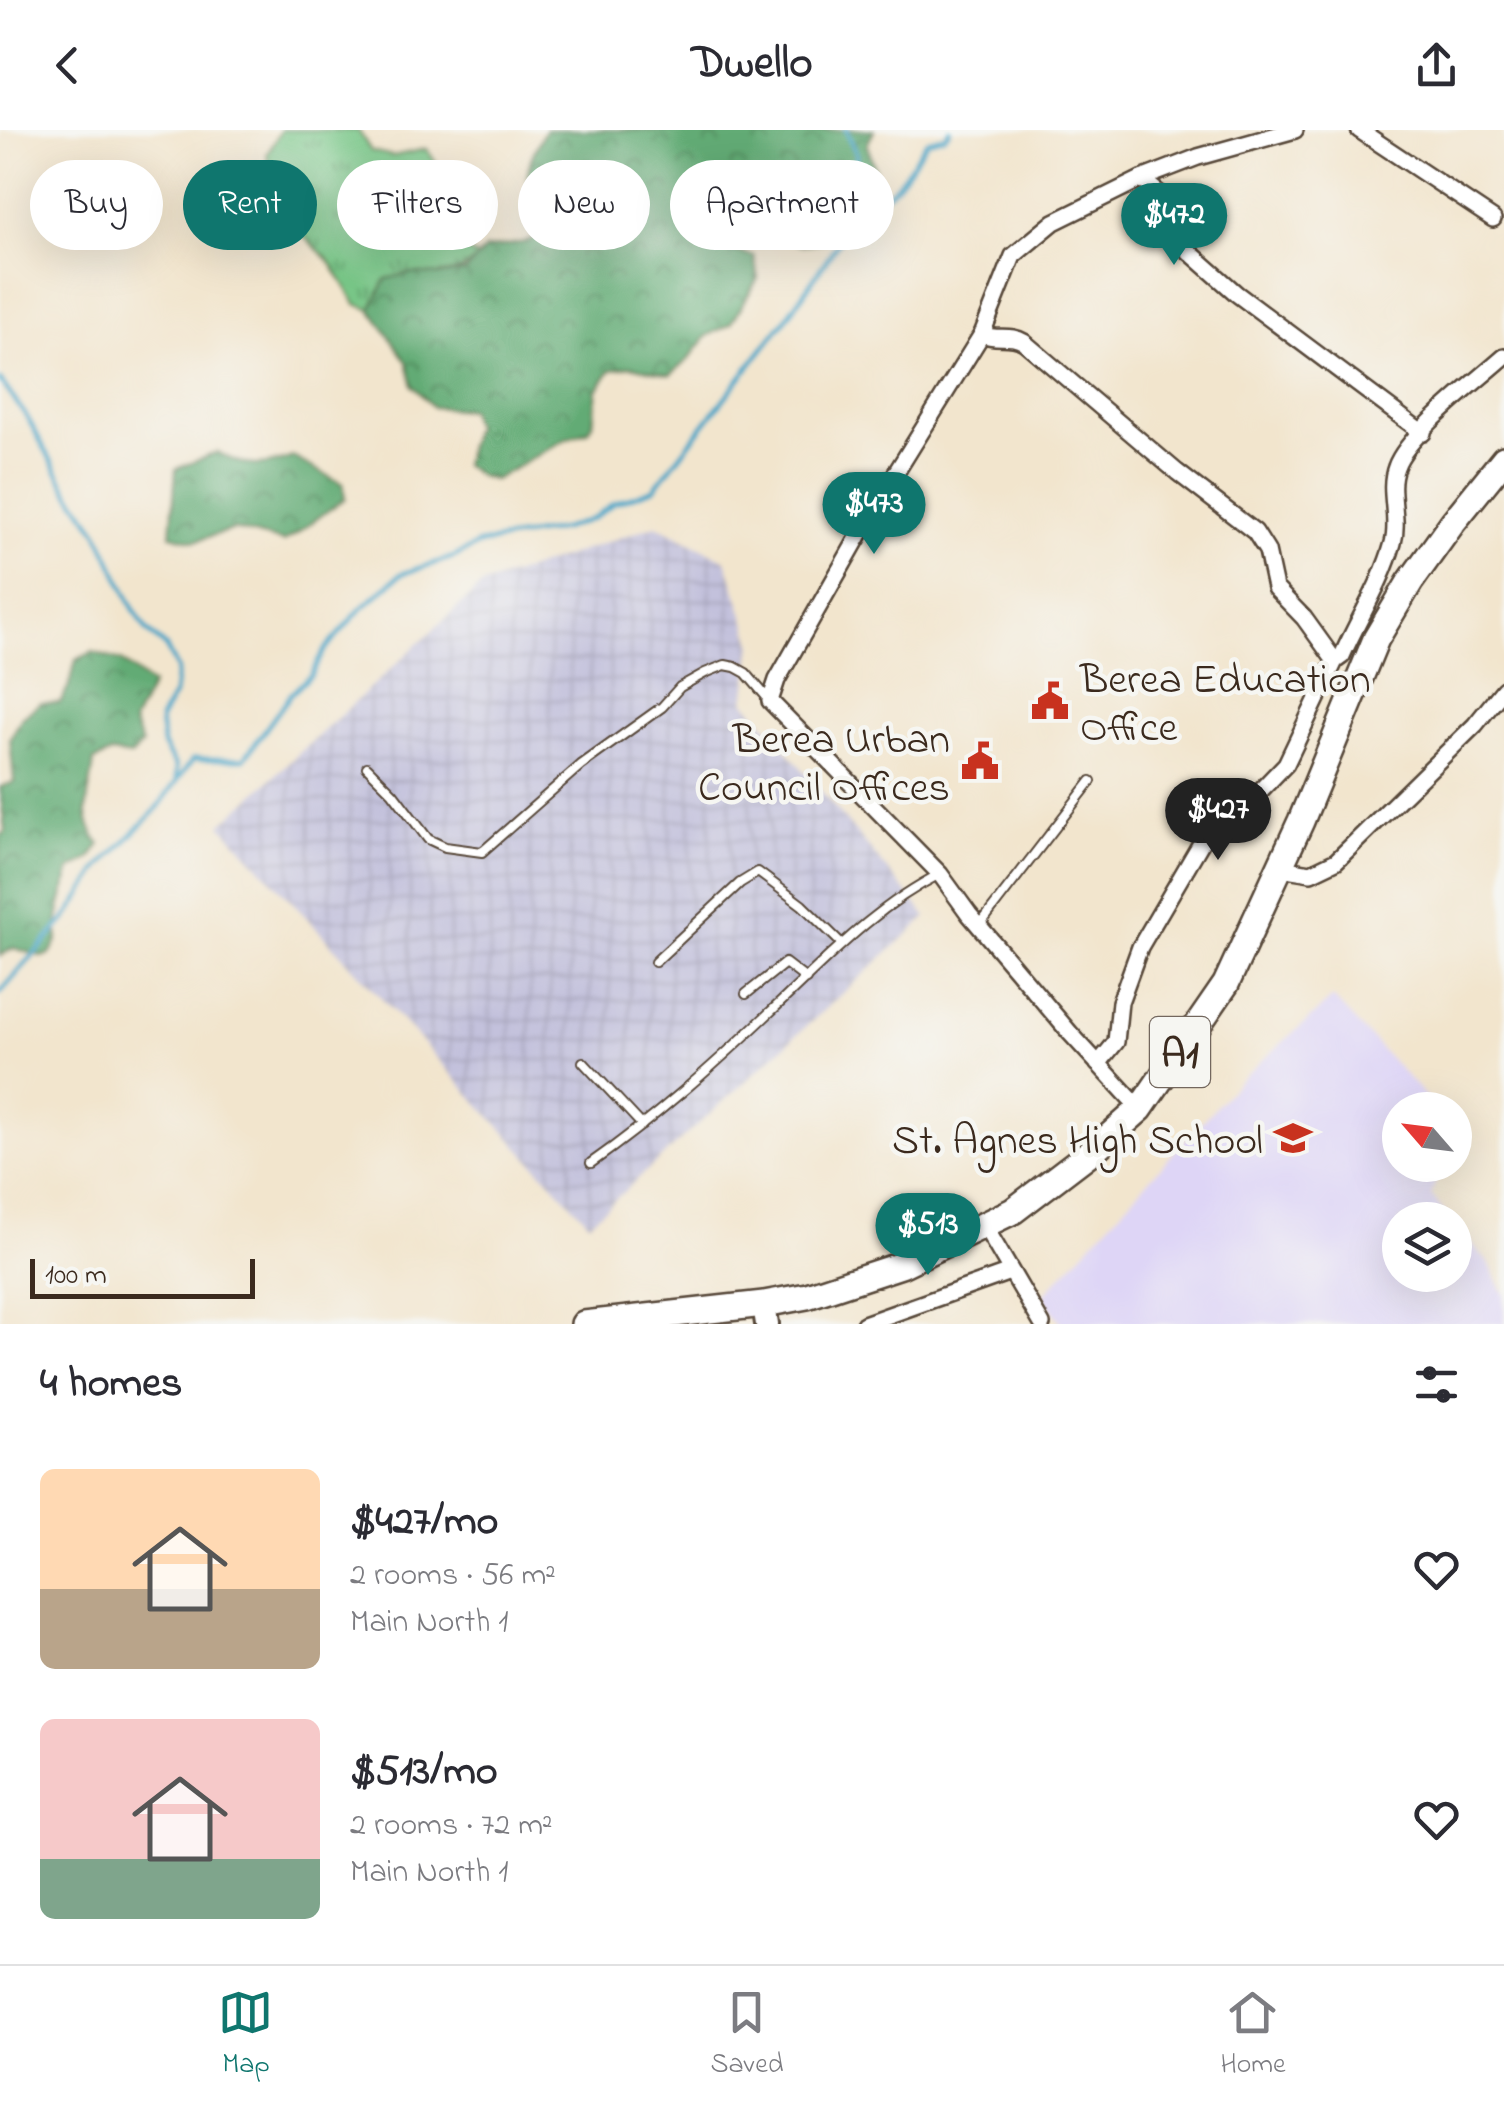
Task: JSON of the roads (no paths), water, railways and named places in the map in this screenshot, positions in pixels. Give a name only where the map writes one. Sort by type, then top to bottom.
[{"type":"main road","name":"A1","points":[[584,1324],[765,1314],[901,1264],[1013,1211],[1140,1109],[1226,984],[1280,868],[1376,638],[1410,582],[1504,458]]},
{"type":"street","points":[[1140,1109],[979,926],[940,874],[770,700],[789,657],[884,492],[982,334],[1013,256],[1054,222],[1141,179],[1295,130]]},
{"type":"street","points":[[1359,130],[1493,220]]},
{"type":"street","points":[[1141,179],[1168,200],[1184,248],[1237,294],[1423,432]]},
{"type":"street","points":[[982,334],[990,338],[1014,336],[1024,342],[1162,460],[1255,532],[1267,551],[1275,588],[1304,618],[1335,661]]},
{"type":"street","points":[[1098,1064],[1116,1042],[1120,1002],[1140,947],[1212,826],[1260,791],[1286,764],[1335,661],[1342,656],[1393,542],[1396,466],[1423,432],[1504,357]]},
{"type":"street","points":[[1280,868],[1312,873],[1336,861],[1474,725],[1504,689]]},
{"type":"street","points":[[984,1225],[1042,1324]]},
{"type":"street","points":[[864,1324],[1010,1272]]},
{"type":"lane","points":[[367,767],[393,793],[428,839],[445,847],[482,852],[581,765],[651,716],[680,687],[705,673],[725,665],[735,668],[746,673],[770,700]]},
{"type":"lane","points":[[979,926],[1092,781]]},
{"type":"lane","points":[[656,962],[740,883],[758,872],[802,905],[842,944]]},
{"type":"lane","points":[[591,1162],[706,1073],[842,944],[910,889],[940,874]]},
{"type":"lane","points":[[746,994],[785,964],[806,979]]},
{"type":"lane","points":[[582,1062],[642,1125]]},
{"type":"waterway","points":[[0,993],[68,916],[100,867],[156,810],[193,759],[244,759],[291,694],[311,675],[324,651],[359,611],[401,574],[454,557],[479,544],[563,529],[592,519],[614,503],[654,489],[789,315],[862,207],[853,175],[857,155],[846,130]]},
{"type":"waterway","points":[[894,188],[927,141],[945,136],[950,130]]},
{"type":"waterway","points":[[0,380],[97,531],[147,631],[166,647],[177,669],[174,695],[160,719],[163,745],[176,767],[176,778]]},
{"type":"place","name":"Berea Education Office","points":[[1050,701]]},
{"type":"place","name":"Berea Urban Council Offices","points":[[980,761]]},
{"type":"place","name":"St. Agnes High School","points":[[1293,1138]]}]
